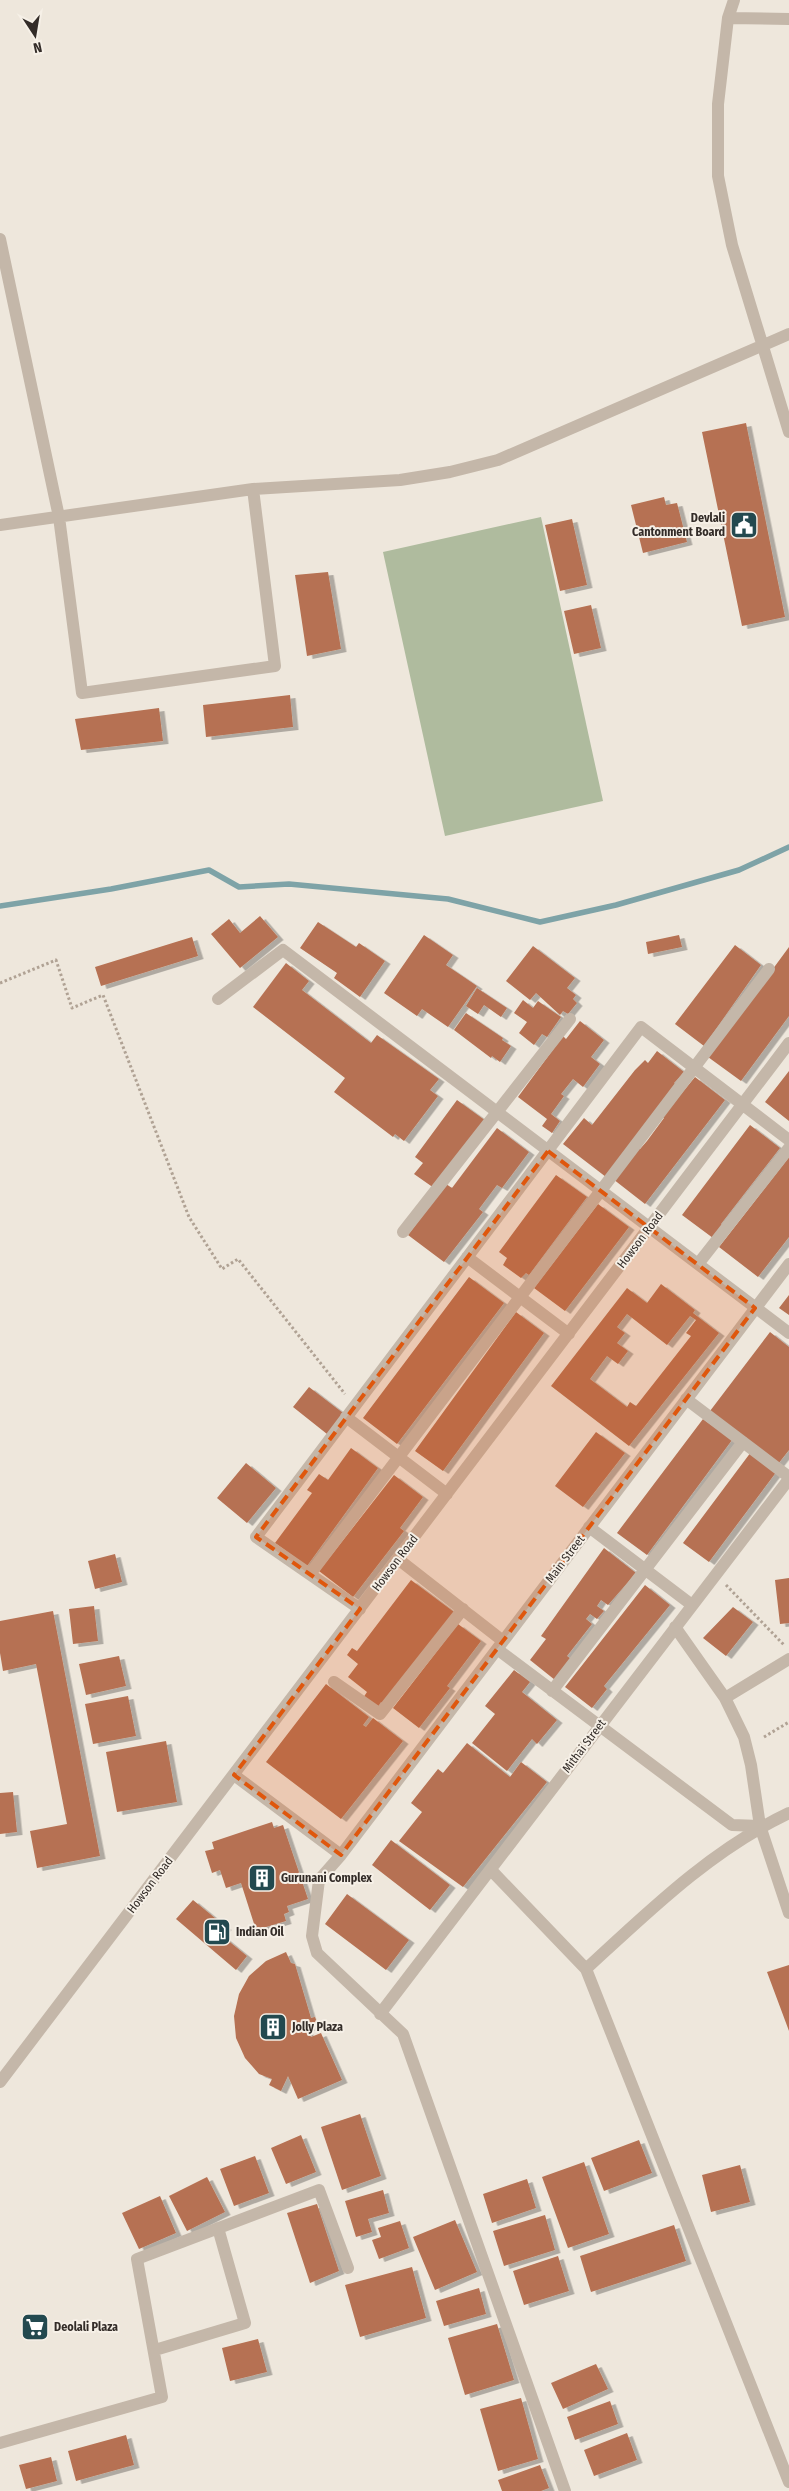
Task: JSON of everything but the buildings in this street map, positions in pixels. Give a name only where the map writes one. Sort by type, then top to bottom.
[{"type":"street","points":[[734,0],[728,18],[718,104],[718,176],[732,245],[789,432]]},
{"type":"street","points":[[728,18],[789,19]]},
{"type":"street","points":[[0,239],[59,517],[82,693],[275,666],[253,489]]},
{"type":"street","points":[[0,525],[253,489],[400,480],[450,472],[498,460],[789,334]]},
{"type":"street","points":[[218,999],[283,950],[789,1333]]},
{"type":"street","points":[[310,1574],[769,969]]},
{"type":"street","points":[[403,1232],[570,1019]]},
{"type":"street","points":[[360,1610],[256,1537],[641,1027],[789,1140]]},
{"type":"street","name":"Howson Road","points":[[0,2082],[570,1334],[789,1043]]},
{"type":"street","points":[[698,1264],[789,1148]]},
{"type":"street","points":[[467,1257],[570,1334]]},
{"type":"street","name":"Main Street","points":[[565,2491],[403,2034],[317,1953],[312,1936],[319,1880],[341,1855],[789,1264]]},
{"type":"street","points":[[686,1399],[789,1478]]},
{"type":"street","points":[[346,1417],[447,1494]]},
{"type":"street","points":[[552,1691],[743,1442]]},
{"type":"street","name":"Mithai Street","points":[[380,2014],[789,1478]]},
{"type":"street","points":[[589,1527],[692,1605]]},
{"type":"street","points":[[398,1559],[463,1609],[552,1691],[732,1825],[760,1826]]},
{"type":"street","points":[[334,1682],[380,1714],[463,1609]]},
{"type":"street","points":[[675,1627],[725,1698],[744,1737],[751,1765],[760,1826],[789,1914]]},
{"type":"street","points":[[725,1698],[789,1659]]},
{"type":"street","points":[[234,1775],[341,1855]]},
{"type":"street","points":[[586,1969],[679,1883],[760,1826],[789,1813]]},
{"type":"street","points":[[491,1870],[586,1969],[789,2482]]},
{"type":"street","points":[[0,2443],[162,2396],[138,2259],[319,2190],[348,2268]]},
{"type":"street","points":[[155,2350],[245,2323],[218,2228]]},
{"type":"path","points":[[0,983],[56,960],[72,1008],[103,995],[189,1217],[222,1269],[238,1258],[354,1406]]},
{"type":"path","points":[[716,1574],[760,1618],[789,1651]]},
{"type":"path","points":[[764,1737],[789,1722]]},
{"type":"highlighted area","points":[[548,1151],[755,1308],[341,1855],[234,1775],[360,1609],[256,1537]]},
{"type":"green space","points":[[541,517],[603,801],[445,836],[383,552]]},
{"type":"waterway","points":[[0,906],[111,889],[209,870],[239,887],[289,884],[448,899],[540,922],[616,905],[739,870],[789,847]]},
{"type":"place","name":"Devlali Cantonment Board","points":[[744,525]]},
{"type":"place","name":"Gurunani Complex","points":[[262,1878]]},
{"type":"place","name":"Indian Oil","points":[[217,1932]]},
{"type":"place","name":"Jolly Plaza","points":[[273,2027]]},
{"type":"place","name":"Deolali Plaza","points":[[35,2327]]}]
